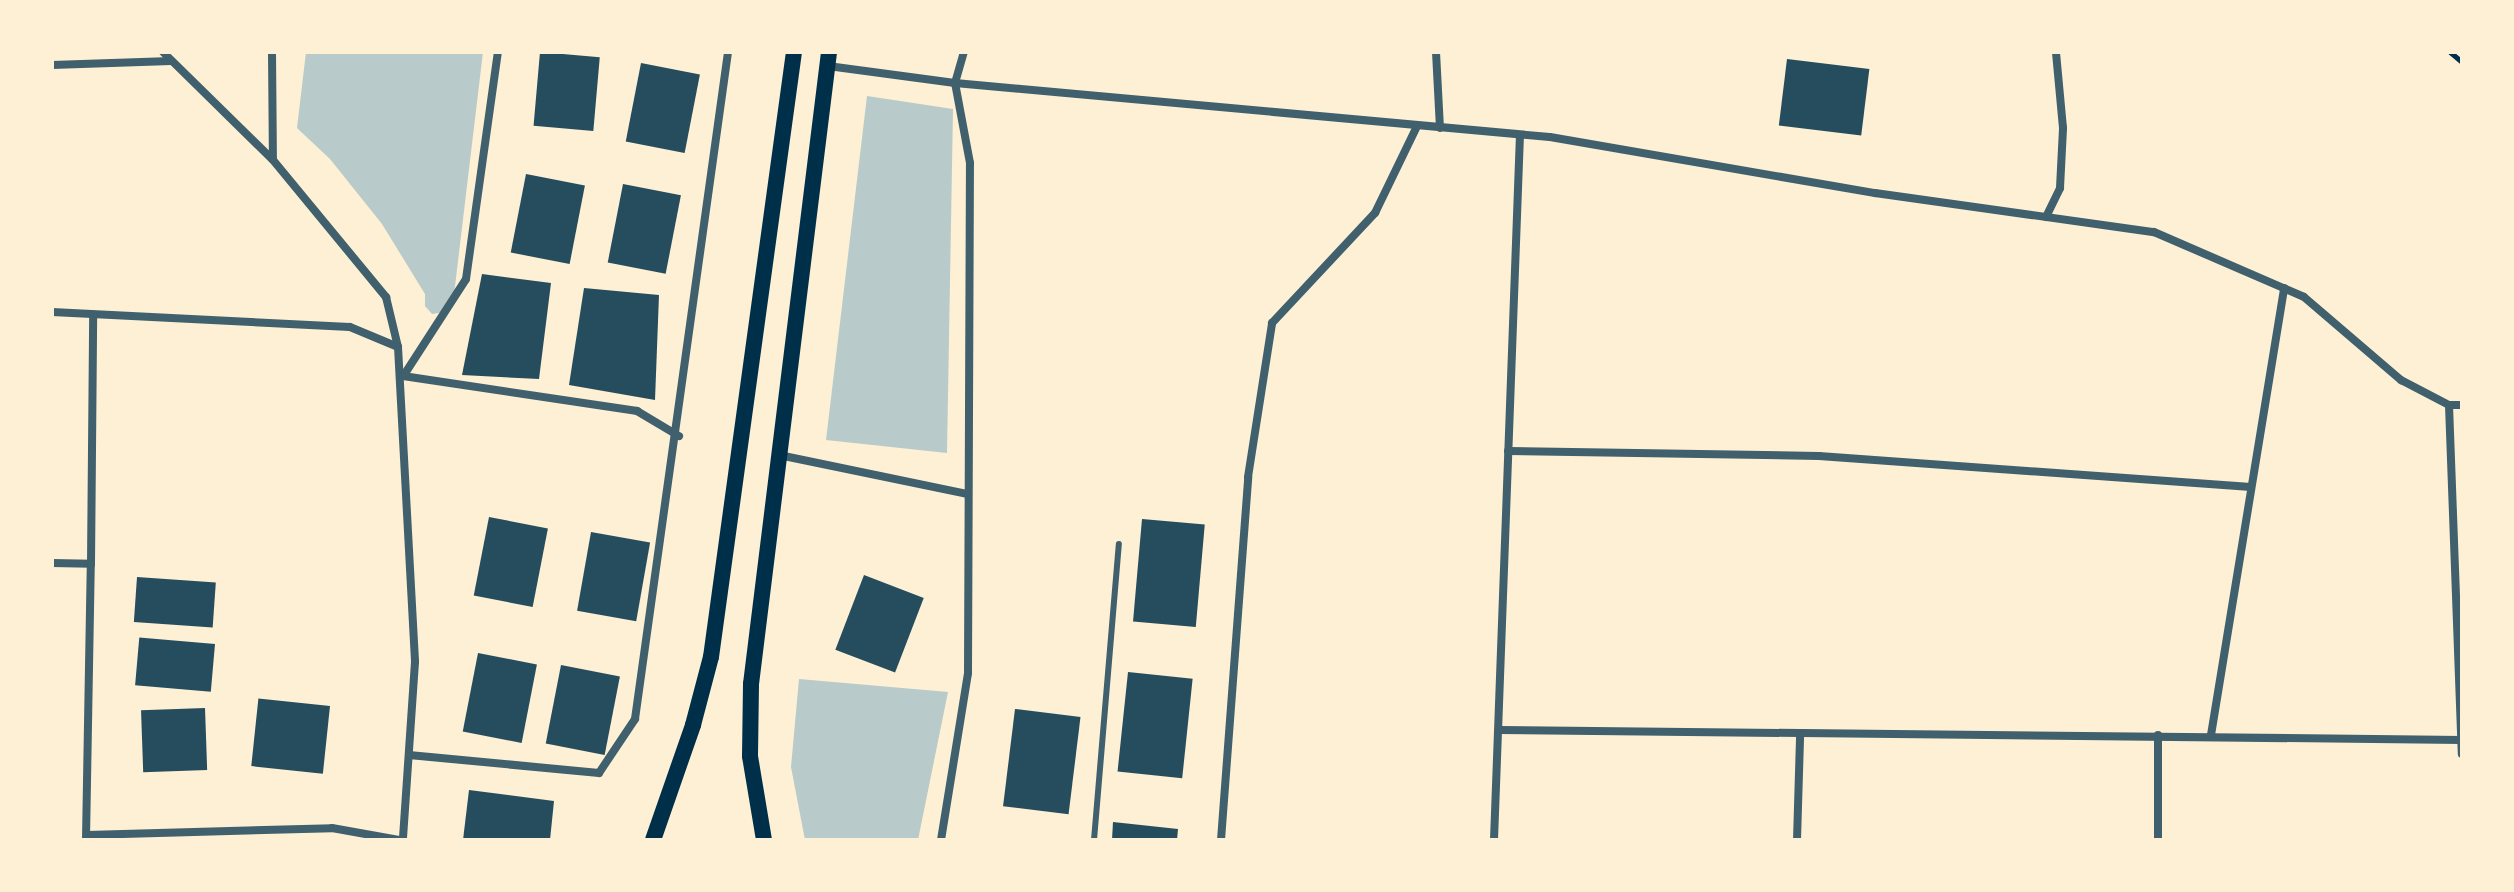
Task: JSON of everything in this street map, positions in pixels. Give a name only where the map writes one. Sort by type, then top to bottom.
[{"type":"main road","points":[[653,840],[711,657],[794,52]]},
{"type":"main road","points":[[764,840],[750,756],[751,684],[828,59]]},
{"type":"street","points":[[93,315],[86,837],[332,828],[401,840],[415,662],[403,376],[386,297],[273,160],[163,52]]},
{"type":"street","points":[[272,52],[273,160]]},
{"type":"street","points":[[403,376],[466,279],[498,52]]},
{"type":"street","points":[[409,755],[599,773],[610,762],[635,719],[643,687],[679,436],[728,52]]},
{"type":"street","points":[[941,840],[968,673],[970,163],[955,83],[964,52]]},
{"type":"street","points":[[1436,52],[1440,128]]},
{"type":"street","points":[[2046,217],[2060,188],[2062,158],[2056,52]]},
{"type":"street","points":[[828,59],[955,83],[1520,135],[2154,232],[2304,297],[2401,380],[2449,405],[2462,405]]},
{"type":"street","points":[[52,65],[171,61]]},
{"type":"street","points":[[1221,840],[1248,477],[1272,323],[1375,213],[1417,126]]},
{"type":"street","points":[[1494,840],[1520,135]]},
{"type":"street","points":[[2211,735],[2284,288]]},
{"type":"street","points":[[52,312],[350,327],[398,347]]},
{"type":"street","points":[[403,376],[637,411],[679,436]]},
{"type":"street","points":[[2449,405],[2462,754]]},
{"type":"street","points":[[1508,451],[1819,456],[2251,487]]},
{"type":"street","points":[[779,455],[968,494]]},
{"type":"street","points":[[52,563],[91,564]]},
{"type":"street","points":[[1499,730],[1800,736],[2211,735],[2461,740]]},
{"type":"street","points":[[2158,735],[2158,840]]},
{"type":"street","points":[[1797,840],[1800,736]]},
{"type":"lane","points":[[1094,840],[1119,544]]},
{"type":"path","points":[[2450,52],[2462,62]]},
{"type":"shaded area","points":[[306,52],[483,52],[453,303],[445,312],[432,314],[425,306],[425,294],[382,224],[330,159],[297,128]]},
{"type":"shaded area","points":[[867,96],[953,109],[947,453],[826,440]]},
{"type":"shaded area","points":[[799,679],[948,692],[918,840],[805,840],[791,767]]},
{"type":"building","points":[[540,52],[600,57],[593,131],[534,126]]},
{"type":"building","points":[[1787,59],[1869,69],[1861,136],[1779,126]]},
{"type":"building","points":[[641,63],[700,74],[685,153],[626,142]]},
{"type":"building","points":[[526,174],[585,185],[570,264],[511,253]]},
{"type":"building","points":[[623,184],[681,195],[666,274],[608,263]]},
{"type":"building","points":[[482,274],[551,283],[539,379],[462,375]]},
{"type":"building","points":[[584,288],[659,295],[655,400],[569,385]]},
{"type":"building","points":[[489,517],[548,528],[533,607],[474,596]]},
{"type":"building","points":[[1142,519],[1205,524],[1196,627],[1133,622]]},
{"type":"building","points":[[591,532],[650,542],[636,621],[577,611]]},
{"type":"building","points":[[864,575],[924,598],[895,673],[835,650]]},
{"type":"building","points":[[137,577],[216,583],[213,627],[134,622]]},
{"type":"building","points":[[139,637],[215,644],[211,692],[135,685]]},
{"type":"building","points":[[478,653],[537,664],[522,743],[463,732]]},
{"type":"building","points":[[561,665],[620,676],[605,755],[546,744]]},
{"type":"building","points":[[1128,672],[1193,679],[1182,778],[1118,771]]},
{"type":"building","points":[[258,698],[330,706],[323,774],[251,766]]},
{"type":"building","points":[[205,708],[207,770],[143,772],[141,710]]},
{"type":"building","points":[[1015,709],[1081,717],[1069,814],[1003,806]]},
{"type":"building","points":[[469,790],[554,801],[550,840],[463,840]]},
{"type":"building","points":[[1113,822],[1178,829],[1177,840],[1112,840]]}]
